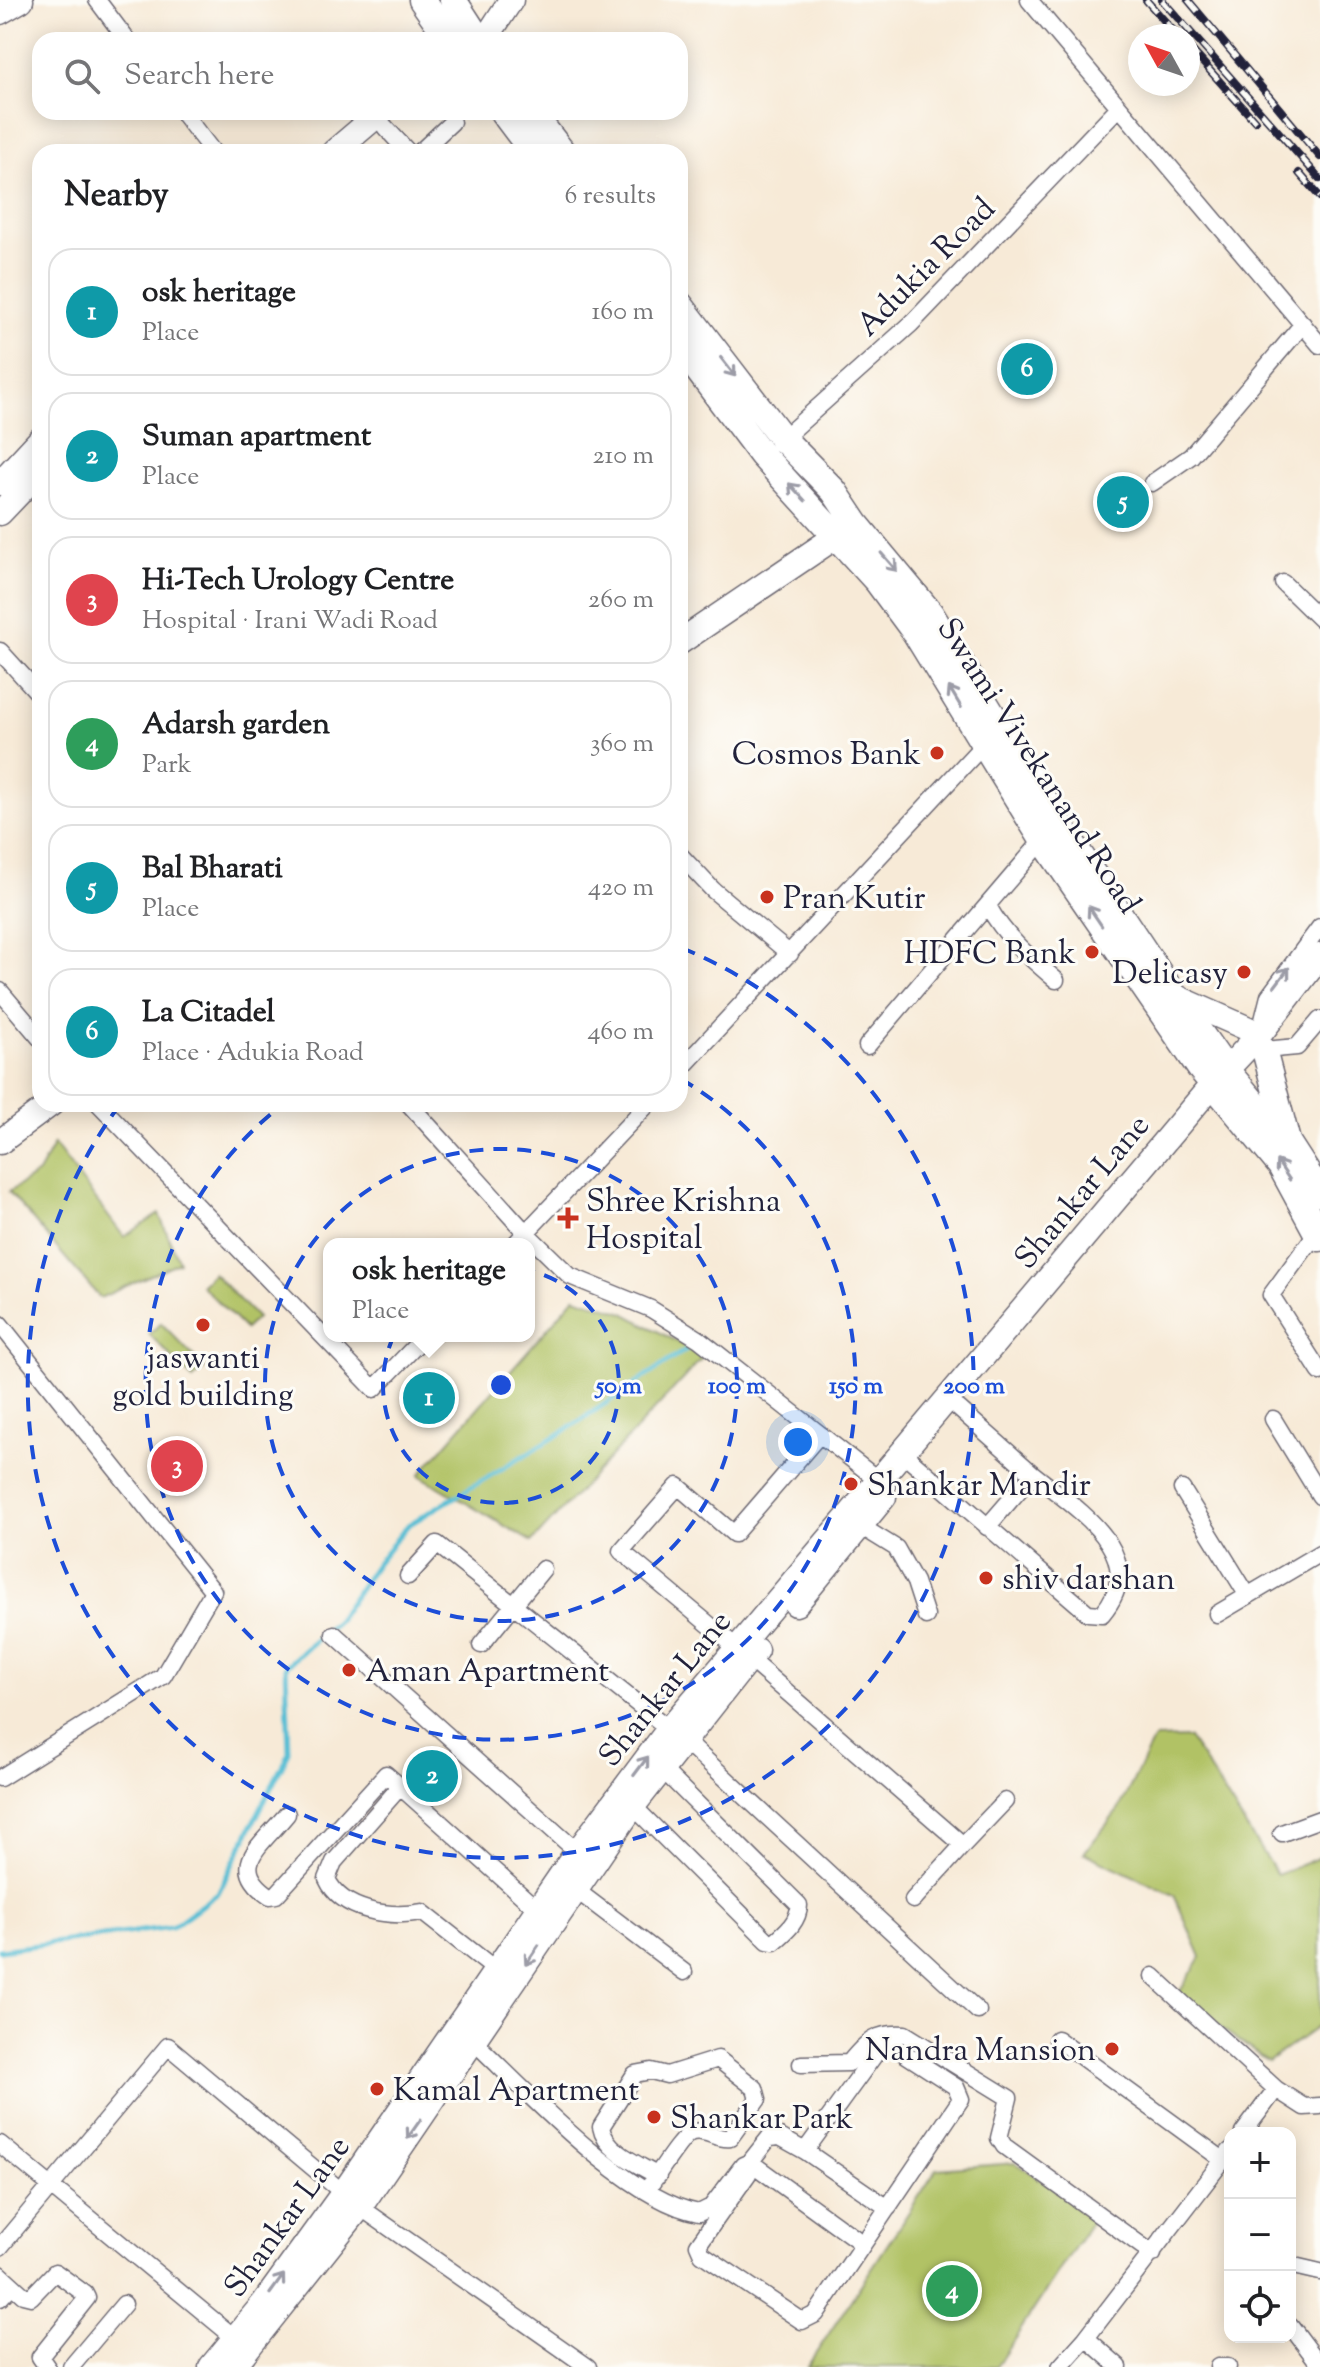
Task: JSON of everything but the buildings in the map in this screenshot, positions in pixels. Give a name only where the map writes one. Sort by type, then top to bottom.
[{"type":"main road","points":[[422,0],[470,32]]},
{"type":"main road","points":[[453,0],[472,32]]},
{"type":"main road","points":[[509,120],[527,144]]},
{"type":"main road","points":[[537,120],[556,144]]},
{"type":"main road","name":"Swami Vivekanand Road","points":[[688,315],[783,439],[834,491],[846,530],[915,632],[1043,840],[1224,1083],[1281,1166],[1318,1235]]},
{"type":"main road","name":"Swami Vivekanand Road","points":[[688,357],[762,455],[846,530],[930,613],[1054,816],[1174,996],[1224,1083],[1289,1145],[1318,1182]]},
{"type":"street","points":[[0,12],[21,0]]},
{"type":"street","points":[[97,0],[121,32]]},
{"type":"street","points":[[477,32],[511,0]]},
{"type":"street","points":[[1029,0],[1320,345]]},
{"type":"street","name":"Adukia Road","points":[[762,455],[911,324],[1118,108]]},
{"type":"street","points":[[188,120],[207,144]]},
{"type":"street","points":[[347,144],[384,120]]},
{"type":"street","points":[[364,144],[386,120]]},
{"type":"street","points":[[391,120],[404,144]]},
{"type":"street","points":[[429,144],[452,122]]},
{"type":"street","points":[[1152,483],[1191,456],[1303,324]]},
{"type":"street","points":[[0,483],[32,449]]},
{"type":"street","points":[[0,513],[32,479]]},
{"type":"street","points":[[688,637],[846,530]]},
{"type":"street","points":[[1283,583],[1320,619]]},
{"type":"street","points":[[0,651],[32,686]]},
{"type":"street","points":[[688,1062],[984,744]]},
{"type":"street","points":[[867,1046],[1043,840]]},
{"type":"street","points":[[688,863],[713,890],[790,954]]},
{"type":"street","points":[[988,906],[1020,950],[1056,980]]},
{"type":"street","points":[[1289,1145],[1273,1072],[1262,1042],[1269,996],[1320,927]]},
{"type":"street","points":[[1287,1012],[1320,956]]},
{"type":"street","points":[[1224,1083],[1287,1012],[1320,982]]},
{"type":"street","points":[[0,991],[32,1029]]},
{"type":"street","points":[[1174,996],[1262,1042],[1297,1047],[1320,1020]]},
{"type":"street","name":"Shankar Lane","points":[[743,1654],[862,1527],[884,1485],[912,1461],[958,1408],[1224,1083]]},
{"type":"street","name":"Shankar Lane","points":[[211,2367],[239,2351],[352,2200],[466,2034],[576,1890],[585,1858],[676,1735],[1224,1083]]},
{"type":"street","points":[[0,1142],[40,1112]]},
{"type":"street","points":[[107,1112],[323,1336]]},
{"type":"street","points":[[416,1112],[519,1238]]},
{"type":"street","points":[[521,1238],[640,1112]]},
{"type":"street","points":[[1318,1235],[1271,1295],[1320,1372]]},
{"type":"street","points":[[535,1250],[570,1276],[651,1309],[687,1332],[884,1485]]},
{"type":"street","points":[[0,1324],[213,1591],[163,1676],[0,1778]]},
{"type":"street","points":[[329,1342],[374,1389],[419,1342]]},
{"type":"street","points":[[912,1461],[1088,1613],[1102,1614],[1111,1603],[1118,1582],[1120,1563],[1113,1547],[1086,1517],[958,1408]]},
{"type":"street","points":[[1273,1419],[1320,1496]]},
{"type":"street","points":[[820,1434],[734,1534],[678,1486],[621,1551],[963,1845]]},
{"type":"street","points":[[987,1527],[1033,1474]]},
{"type":"street","points":[[1182,1489],[1248,1596]]},
{"type":"street","points":[[862,1527],[896,1548],[915,1582],[926,1616]]},
{"type":"street","points":[[408,1576],[437,1544],[676,1735],[978,2011]]},
{"type":"street","points":[[1217,1614],[1320,1553]]},
{"type":"street","points":[[481,1645],[543,1569]]},
{"type":"street","points":[[334,1634],[585,1858]]},
{"type":"street","name":"Shankar Lane","points":[[466,2034],[497,1971],[539,1911],[662,1769],[676,1735]]},
{"type":"street","points":[[633,1806],[768,1941],[774,1942],[785,1933],[799,1915],[799,1905],[662,1769]]},
{"type":"street","points":[[287,1814],[253,1856],[247,1871],[249,1878],[270,1896],[276,1895],[386,1774],[539,1911]]},
{"type":"street","points":[[399,1788],[334,1862],[327,1879],[331,1888],[341,1897],[387,1915],[422,1912],[497,1971]]},
{"type":"street","points":[[913,1900],[1005,1801]]},
{"type":"street","points":[[1282,1833],[1320,1819]]},
{"type":"street","points":[[576,1890],[684,1972]]},
{"type":"street","points":[[1153,1976],[1276,2089],[1304,2107],[1320,2106]]},
{"type":"street","points":[[801,2064],[849,2063],[871,2037],[885,2033],[905,2034],[1009,2098],[999,2138],[1004,2146],[1153,2254]]},
{"type":"street","points":[[466,2034],[559,2125],[646,2191],[702,2222]]},
{"type":"street","points":[[1057,2039],[1224,2154]]},
{"type":"street","points":[[750,2162],[748,2174],[698,2245],[702,2254],[802,2321],[816,2314],[961,2099],[956,2087],[888,2043],[881,2046],[805,2151]]},
{"type":"street","points":[[0,2247],[168,2046],[352,2200],[588,2367]]},
{"type":"street","points":[[646,2191],[658,2176],[687,2134],[697,2131],[730,2138],[758,2099],[755,2088],[718,2059],[667,2075],[651,2071],[635,2074],[601,2127],[603,2137],[611,2146],[658,2176]]},
{"type":"street","points":[[1248,2127],[1276,2089]]},
{"type":"street","points":[[686,2211],[699,2213],[711,2207],[743,2165],[750,2162],[769,2138],[780,2137],[888,2208]]},
{"type":"street","points":[[0,2144],[239,2351]]},
{"type":"street","points":[[1060,2367],[1153,2254],[1224,2160]]},
{"type":"street","points":[[750,2162],[863,2244]]},
{"type":"street","points":[[1296,2266],[1320,2272]]},
{"type":"street","points":[[0,2298],[6,2279],[31,2297],[55,2272],[85,2294],[87,2298],[40,2357],[47,2367]]},
{"type":"street","points":[[71,2367],[124,2304]]},
{"type":"street","points":[[1296,2333],[1320,2365]]},
{"type":"street","points":[[1086,2338],[1119,2367]]},
{"type":"street","points":[[1218,2367],[1228,2367]]},
{"type":"green space","points":[[54,1144],[124,1237],[159,1214],[179,1262],[100,1298],[9,1192],[38,1173]]},
{"type":"green space","points":[[213,1273],[257,1318],[245,1329],[201,1285]]},
{"type":"green space","points":[[575,1297],[622,1312],[704,1356],[532,1542],[419,1475]]},
{"type":"green space","points":[[161,1323],[205,1368],[193,1379],[149,1334]]},
{"type":"green space","points":[[1189,1738],[1277,1875],[1320,1857],[1320,2025],[1268,2062],[1177,1996],[1201,1957],[1174,1895],[1084,1853],[1119,1809],[1154,1739]]},
{"type":"green space","points":[[1016,2163],[1096,2215],[996,2367],[807,2367],[937,2169]]},
{"type":"waterway","points":[[0,1950],[172,1927],[218,1893],[289,1752],[286,1666],[338,1620],[376,1564],[408,1525],[563,1432],[687,1349]]},
{"type":"railway","points":[[1146,0],[1167,24]]},
{"type":"railway","points":[[1162,0],[1320,179]]},
{"type":"railway","points":[[1188,0],[1320,157]]},
{"type":"railway","points":[[1200,59],[1255,121]]},
{"type":"railway","points":[[1299,173],[1320,197]]},
{"type":"place","name":"La Citadel","points":[[1027,369]]},
{"type":"place","name":"Bal Bharati","points":[[1123,502]]},
{"type":"place","name":"Cosmos Bank","points":[[937,753]]},
{"type":"place","name":"Pran Kutir","points":[[767,897]]},
{"type":"place","name":"HDFC Bank","points":[[1092,952]]},
{"type":"place","name":"Delicasy","points":[[1244,972]]},
{"type":"place","name":"Shree Krishna Hospital","points":[[568,1218]]},
{"type":"place","name":"jaswanti gold building","points":[[203,1325]]},
{"type":"place","name":"osk heritage","points":[[429,1398]]},
{"type":"place","name":"Hi-Tech Urology Centre","points":[[177,1466]]},
{"type":"place","name":"Shankar Mandir","points":[[851,1484]]},
{"type":"place","name":"shiv darshan","points":[[986,1578]]},
{"type":"place","name":"Aman Apartment","points":[[349,1670]]},
{"type":"place","name":"Suman apartment","points":[[432,1776]]},
{"type":"place","name":"Nandra Mansion","points":[[1112,2049]]},
{"type":"place","name":"Kamal Apartment","points":[[377,2089]]},
{"type":"place","name":"Shankar Park","points":[[654,2117]]},
{"type":"place","name":"Adarsh garden","points":[[952,2291]]}]
